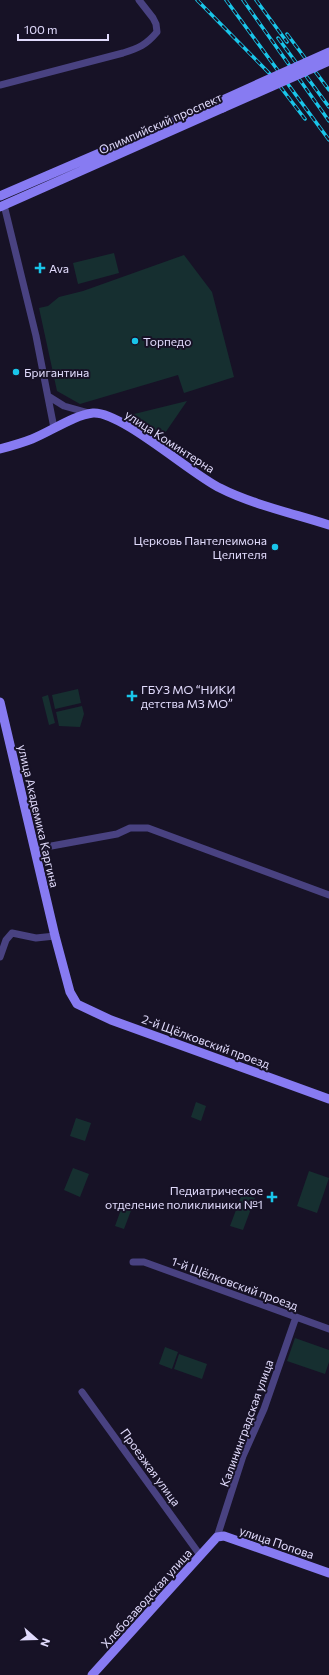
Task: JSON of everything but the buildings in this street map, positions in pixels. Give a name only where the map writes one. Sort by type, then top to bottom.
[{"type":"street","points":[[0,85],[137,48],[148,42],[157,32],[156,24],[140,0]]},
{"type":"street","name":"Олимпийский проспект","points":[[2,206],[220,105],[329,52]]},
{"type":"street","name":"Олимпийский проспект","points":[[0,196],[329,61]]},
{"type":"street","points":[[2,206],[36,336],[54,428]]},
{"type":"street","points":[[48,396],[64,406],[91,414]]},
{"type":"street","name":"улица Коминтерна","points":[[0,449],[33,439],[54,428],[95,413],[112,417],[132,429],[219,488],[249,500],[329,525]]},
{"type":"street","name":"улица Академика Каргина","points":[[0,702],[55,936],[70,992],[77,1004]]},
{"type":"street","points":[[35,849],[117,834],[130,828],[148,828],[329,894]]},
{"type":"street","points":[[0,957],[6,940],[12,933],[36,938],[55,936]]},
{"type":"street","name":"2-й Щёлковский проезд","points":[[77,1004],[111,1020],[329,1099]]},
{"type":"street","name":"1-й Щёлковский проезд","points":[[133,1262],[144,1262],[329,1329]]},
{"type":"street","name":"Калининградская улица","points":[[217,1537],[244,1456],[264,1408],[296,1317]]},
{"type":"street","name":"Проезжая улица","points":[[82,1392],[200,1555]]},
{"type":"street","name":"улица Попова","points":[[217,1537],[224,1536],[328,1572]]},
{"type":"street","name":"Хлебозаводская улица","points":[[92,1675],[217,1537]]},
{"type":"green space","points":[[114,253],[119,273],[78,284],[73,263]]},
{"type":"green space","name":"Торпедо","points":[[184,255],[212,292],[234,377],[184,393],[178,375],[80,404],[57,391],[39,308],[48,306],[59,297],[83,291]]},
{"type":"green space","points":[[187,401],[163,436],[130,415]]},
{"type":"green space","points":[[78,689],[81,703],[55,709],[52,695]]},
{"type":"green space","points":[[48,695],[55,723],[49,725],[42,697]]},
{"type":"green space","points":[[82,706],[84,714],[80,727],[59,726],[56,712]]},
{"type":"green space","points":[[196,1102],[206,1106],[201,1121],[191,1117]]},
{"type":"green space","points":[[76,1118],[91,1123],[85,1141],[70,1136]]},
{"type":"green space","points":[[73,1168],[89,1174],[80,1197],[64,1190]]},
{"type":"green space","points":[[309,1171],[329,1178],[317,1213],[297,1206]]},
{"type":"green space","points":[[242,1194],[255,1198],[243,1230],[230,1226]]},
{"type":"green space","points":[[123,1204],[132,1208],[124,1229],[115,1226]]},
{"type":"green space","points":[[295,1338],[329,1350],[329,1362],[325,1374],[287,1361]]},
{"type":"green space","points":[[165,1347],[178,1352],[172,1369],[159,1364]]},
{"type":"green space","points":[[179,1354],[207,1364],[202,1379],[174,1369]]},
{"type":"railway","points":[[197,0],[272,76],[305,119]]},
{"type":"railway","points":[[226,0],[329,140]]},
{"type":"railway","points":[[243,0],[329,121]]},
{"type":"railway","points":[[256,0],[287,42]]},
{"type":"railway","points":[[287,34],[329,90]]},
{"type":"railway","points":[[278,38],[329,107]]},
{"type":"place","name":"Ava","points":[[40,268]]},
{"type":"place","name":"Торпедо","points":[[135,341]]},
{"type":"place","name":"Бригантина","points":[[16,372]]},
{"type":"place","name":"Церковь Пантелеимона Целителя","points":[[275,547]]},
{"type":"place","name":"ГБУЗ МО “НИКИ детства МЗ МО”","points":[[132,696]]},
{"type":"place","name":"Педиатрическое отделение поликлиники №1","points":[[272,1197]]}]
